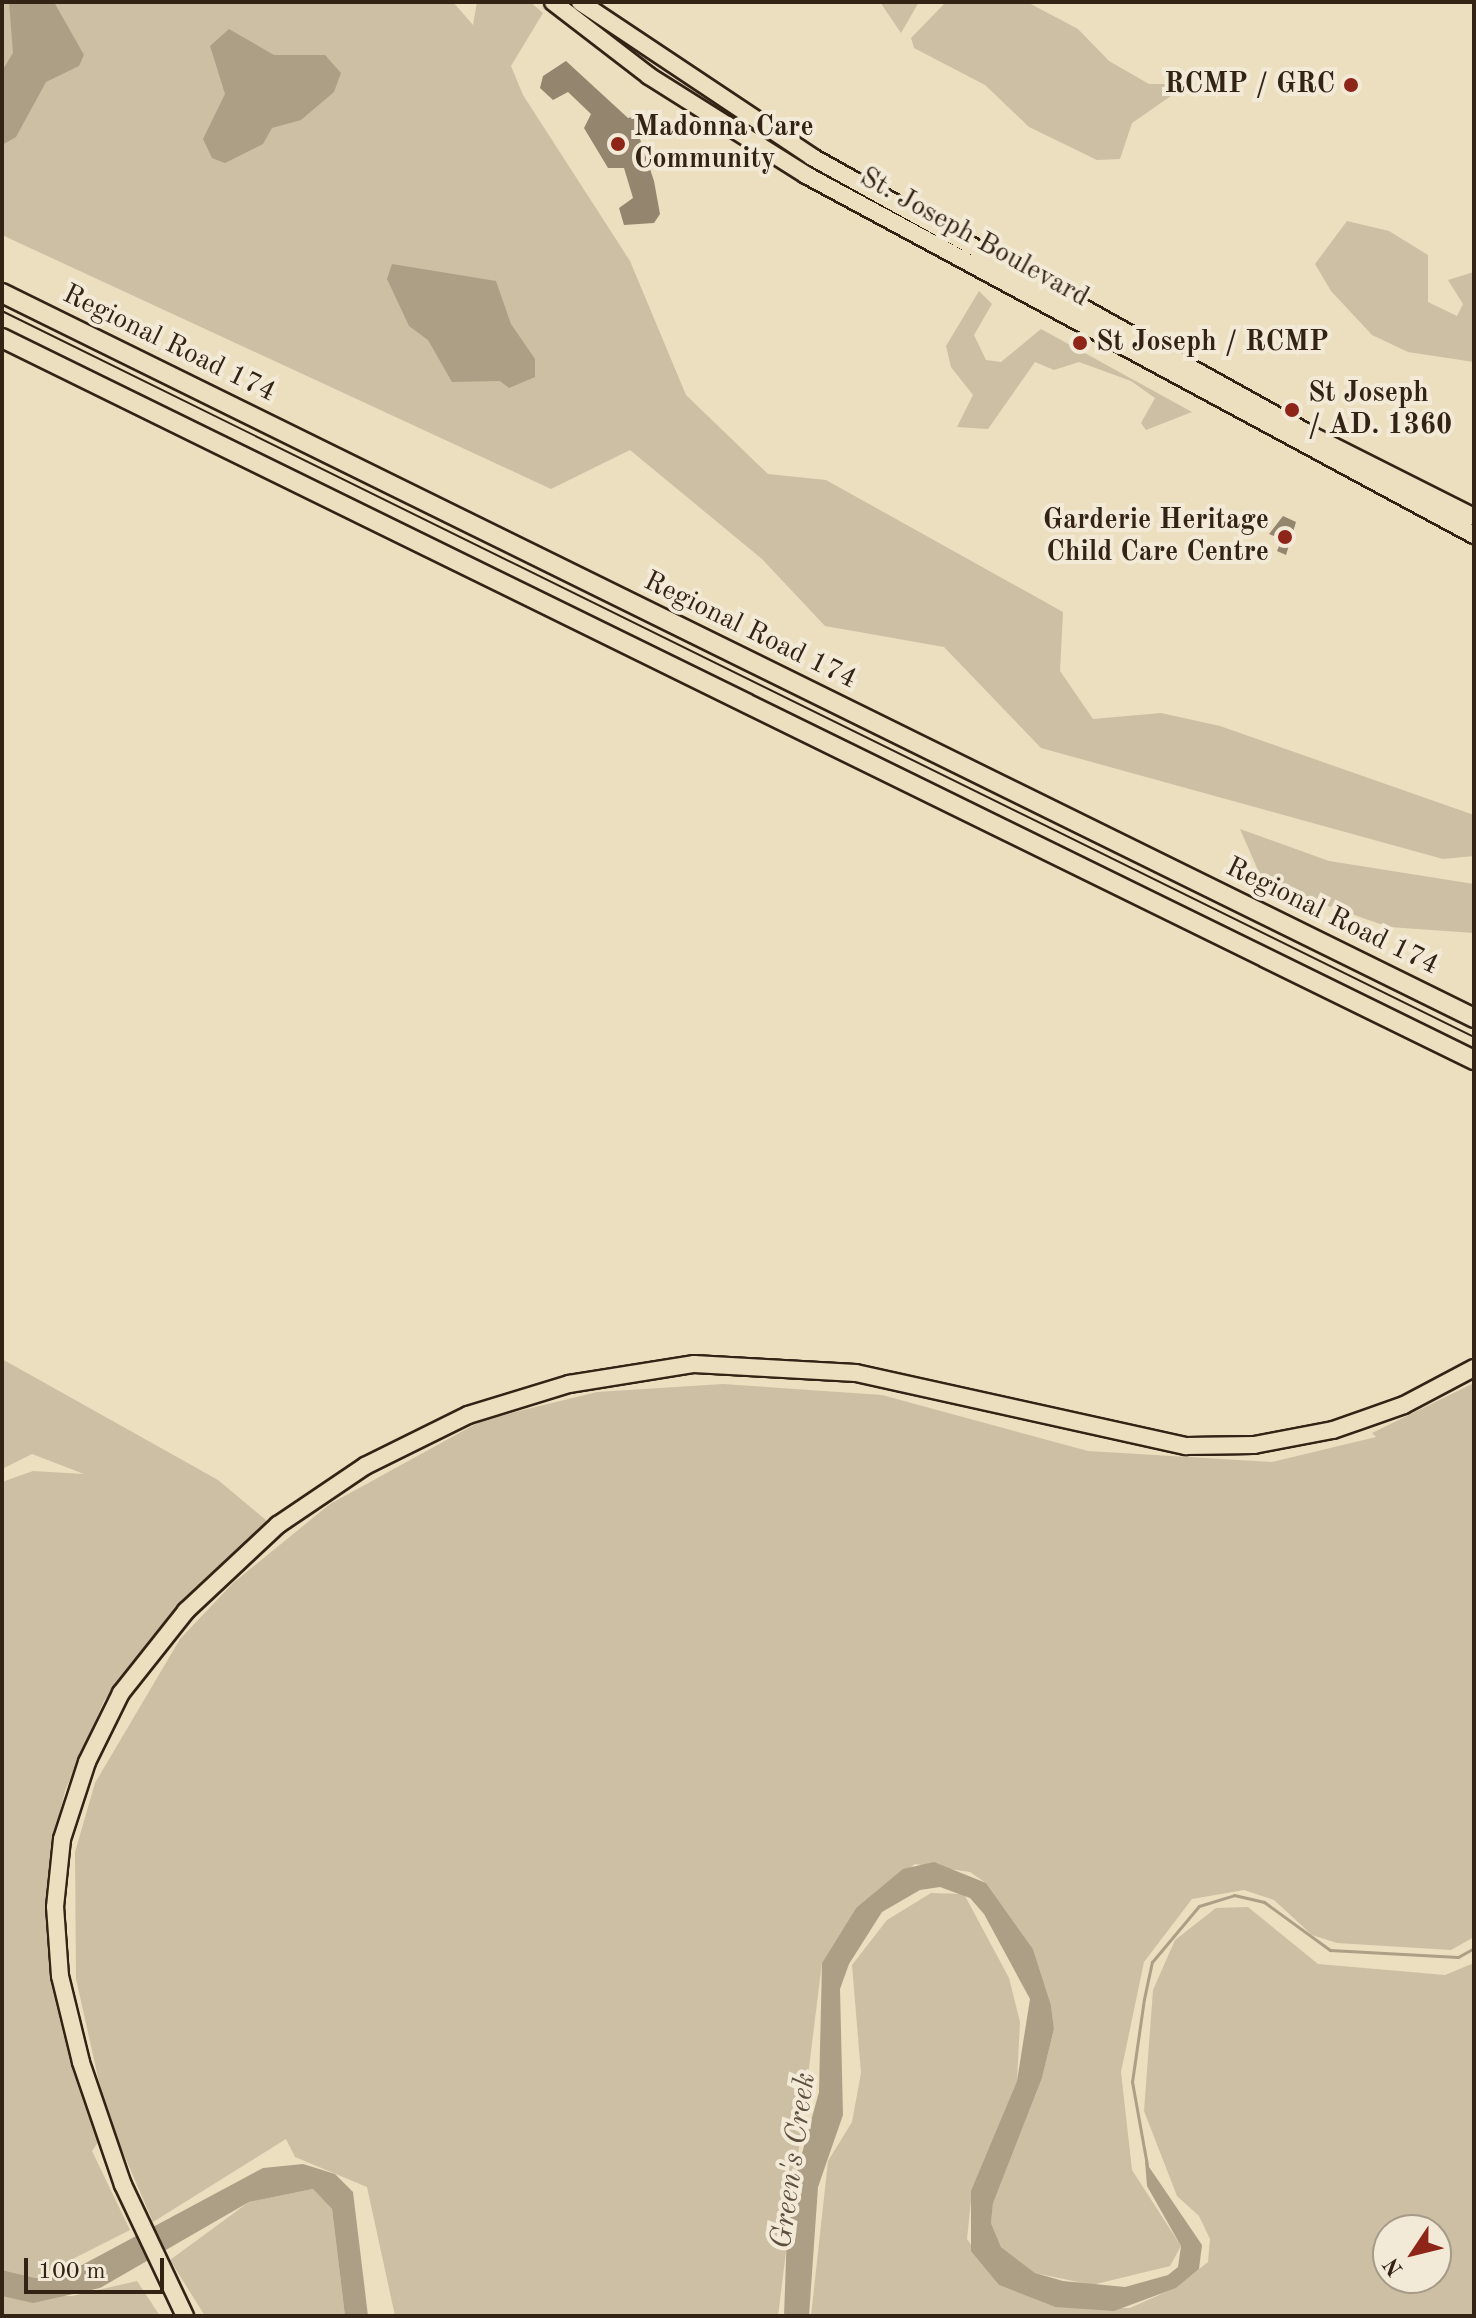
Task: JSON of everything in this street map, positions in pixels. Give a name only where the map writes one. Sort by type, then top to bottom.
[{"type":"highway","name":"Regional Road 174","points":[[2,293],[1474,1018]]},
{"type":"highway","points":[[2,338],[1474,1060]]},
{"type":"main road","name":"St. Joseph Boulevard","points":[[553,2],[917,237],[1452,516],[1474,535]]},
{"type":"main road","name":"St. Joseph Boulevard","points":[[580,2],[715,109],[925,221],[1310,442]]},
{"type":"main road","points":[[917,237],[925,221]]},
{"type":"main road","name":"St. Joseph Boulevard","points":[[1452,516],[1474,517]]},
{"type":"main road","points":[[185,2316],[123,2185],[81,2062],[59,1962],[55,1907],[62,1839],[87,1762],[121,1693],[186,1611],[278,1525],[365,1466],[468,1415],[569,1384],[694,1364],[870,1375],[1186,1446],[1254,1445],[1333,1430],[1404,1405],[1474,1368]]},
{"type":"shaded area","points":[[2,2],[453,2],[473,25],[477,2],[530,2],[543,13],[511,66],[523,95],[630,261],[686,395],[768,474],[826,480],[1063,612],[1060,671],[1093,719],[1161,713],[1220,726],[1474,815],[1474,856],[1443,859],[1041,748],[944,647],[825,626],[762,559],[630,450],[551,489],[2,235]]},
{"type":"shaded area","points":[[9,2],[54,2],[84,55],[79,66],[46,82],[16,137],[2,145],[2,71],[13,53]]},
{"type":"shaded area","points":[[880,2],[919,2],[901,33]]},
{"type":"shaded area","points":[[946,2],[1027,2],[1078,29],[1109,61],[1149,84],[1173,84],[1171,96],[1132,123],[1120,159],[1097,160],[1029,127],[985,85],[914,48],[911,38]]},
{"type":"shaded area","points":[[229,29],[274,55],[325,55],[341,73],[334,92],[301,120],[272,128],[263,144],[225,163],[212,158],[203,139],[225,94],[210,46]]},
{"type":"shaded area","points":[[1347,221],[1389,231],[1428,255],[1428,302],[1457,316],[1463,304],[1448,280],[1474,272],[1474,362],[1408,352],[1372,335],[1331,291],[1315,264]]},
{"type":"shaded area","points":[[392,264],[496,281],[511,324],[535,359],[535,377],[509,388],[500,381],[452,382],[428,340],[409,326],[387,279]]},
{"type":"shaded area","points":[[979,291],[992,304],[974,335],[986,360],[1001,362],[1041,329],[1192,412],[1146,430],[1141,423],[1155,398],[1131,381],[1079,362],[1054,370],[1035,362],[988,429],[957,427],[973,395],[951,367],[946,346]]},
{"type":"shaded area","points":[[1240,829],[1329,861],[1474,884],[1474,933],[1389,927],[1264,884]]},
{"type":"shaded area","points":[[2,1359],[218,1480],[267,1521],[138,1656],[104,1701],[65,1791],[52,1845],[47,1937],[57,2004],[99,2141],[92,2151],[130,2230],[35,2278],[2,2270],[2,1482],[33,1471],[84,1474],[32,1454],[2,1469]]},
{"type":"shaded area","points":[[1474,1383],[1474,1937],[1451,1950],[1337,1943],[1312,1935],[1274,1900],[1244,1890],[1192,1899],[1144,1962],[1121,2072],[1132,2170],[1181,2246],[1170,2266],[1092,2285],[1035,2273],[1001,2247],[991,2223],[993,2201],[1042,2078],[1054,2029],[1051,2005],[1033,1949],[986,1883],[970,1872],[915,1864],[856,1908],[822,1963],[778,2316],[395,2316],[367,2187],[295,2157],[286,2139],[153,2222],[106,2113],[76,1979],[75,1852],[95,1783],[180,1639],[233,1583],[330,1504],[483,1420],[597,1392],[723,1384],[882,1395],[1088,1451],[1272,1462],[1376,1437],[1372,1433]]},
{"type":"shaded area","points":[[934,1862],[986,1883],[1033,1949],[1051,2005],[1054,2029],[1042,2078],[993,2203],[991,2223],[1001,2247],[1035,2273],[1063,2281],[1125,2287],[1168,2275],[1178,2267],[1181,2246],[1147,2186],[1145,2161],[1202,2245],[1199,2269],[1176,2288],[1114,2311],[1055,2307],[999,2285],[971,2251],[971,2191],[1017,2081],[1030,1999],[984,1914],[970,1898],[940,1887],[920,1890],[882,1912],[849,1964],[840,1989],[843,2115],[818,2187],[809,2316],[784,2316],[788,2204],[819,2092],[822,1963],[856,1908],[903,1869]]},
{"type":"shaded area","points":[[931,1893],[964,1894],[1009,1978],[1020,2022],[1017,2081],[972,2191],[967,2239],[999,2285],[1055,2307],[1130,2308],[1177,2287],[1208,2262],[1210,2239],[1199,2216],[1177,2196],[1144,2111],[1153,1990],[1175,1940],[1216,1908],[1248,1907],[1318,1964],[1445,1975],[1474,1963],[1474,2316],[811,2316],[828,2161],[852,2122],[861,2073],[852,1965],[887,1920]]},
{"type":"shaded area","points":[[303,2164],[335,2174],[353,2192],[368,2316],[345,2316],[332,2209],[313,2189],[249,2202],[100,2288],[33,2303],[2,2296],[2,2270],[35,2278],[67,2273],[263,2168]]},
{"type":"shaded area","points":[[313,2189],[332,2209],[345,2316],[205,2316],[170,2260],[249,2202]]},
{"type":"shaded area","points":[[137,2281],[160,2316],[2,2316],[2,2296],[72,2296]]},
{"type":"building","name":"Madonna Care Community","points":[[566,61],[628,118],[642,115],[647,122],[638,133],[654,181],[660,214],[654,223],[624,225],[619,208],[633,198],[624,168],[608,168],[584,128],[591,114],[568,92],[553,100],[540,88],[543,76]]},
{"type":"building","name":"Garderie Heritage Child Care Centre","points":[[1283,516],[1296,522],[1286,555],[1277,551],[1282,539],[1269,534]]},
{"type":"waterway","name":"Green's Creek","points":[[1147,2165],[1132,2082],[1144,1999],[1152,1962],[1199,1906],[1234,1895],[1264,1902],[1330,1950],[1458,1957],[1474,1948]]},
{"type":"tram line","points":[[2,311],[1474,1037]]},
{"type":"place","name":"RCMP / GRC","points":[[1351,85]]},
{"type":"place","name":"Madonna Care Community","points":[[618,144]]},
{"type":"place","name":"St Joseph / RCMP","points":[[1080,343]]},
{"type":"place","name":"St Joseph / AD. 1360","points":[[1292,410]]},
{"type":"place","name":"Garderie Heritage Child Care Centre","points":[[1285,537]]}]
